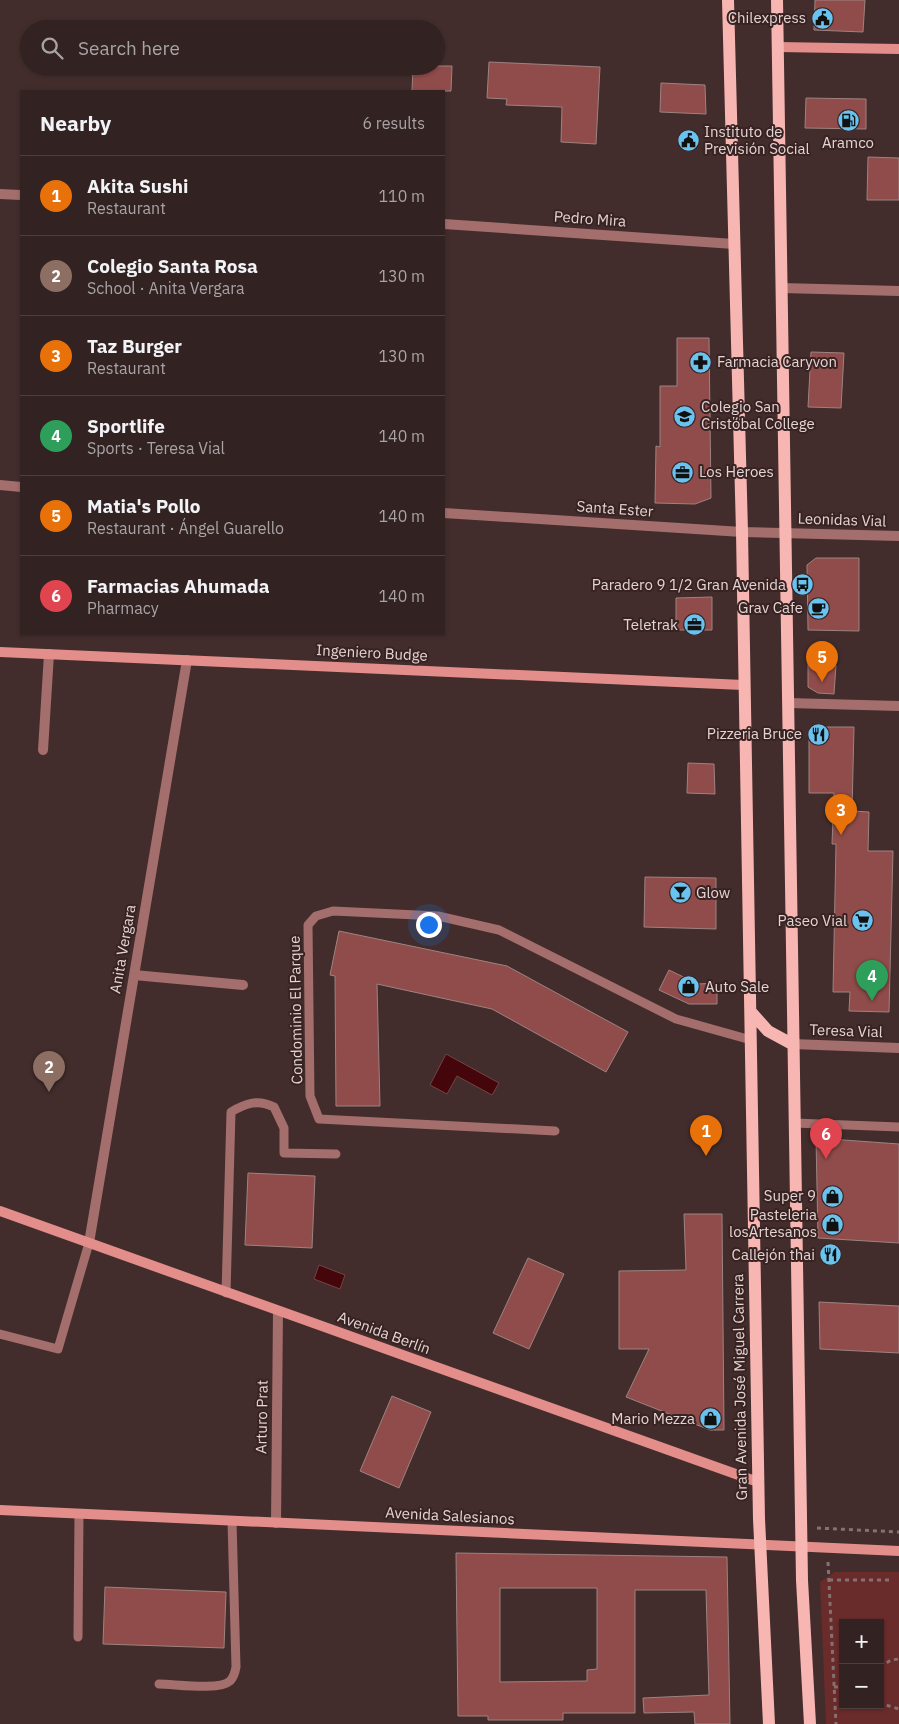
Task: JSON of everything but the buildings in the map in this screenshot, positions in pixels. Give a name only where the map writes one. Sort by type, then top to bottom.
[{"type":"main road","name":"Gran Avenida José Miguel Carrera","points":[[728,0],[742,532],[743,685],[758,1482],[769,1724]]},
{"type":"main road","points":[[777,0],[801,1527],[810,1724]]},
{"type":"main road","points":[[750,1012],[768,1031],[792,1044]]},
{"type":"street","points":[[778,47],[899,49]]},
{"type":"street","points":[[0,194],[20,195]]},
{"type":"street","name":"Pedro Mira","points":[[445,224],[734,244]]},
{"type":"street","points":[[781,288],[899,291]]},
{"type":"street","points":[[0,485],[20,487]]},
{"type":"street","name":"Santa Ester","points":[[445,514],[784,533]]},
{"type":"street","name":"Leonidas Vial","points":[[784,533],[899,536]]},
{"type":"street","name":"Ingeniero Budge","points":[[0,652],[743,685]]},
{"type":"street","points":[[43,750],[49,654]]},
{"type":"street","name":"Anita Vergara","points":[[89,1243],[187,660]]},
{"type":"street","points":[[788,703],[899,706]]},
{"type":"street","points":[[134,975],[243,985]]},
{"type":"street","name":"Teresa Vial","points":[[792,1044],[899,1048]]},
{"type":"street","name":"Avenida Berlín","points":[[0,1211],[758,1482]]},
{"type":"street","name":"Arturo Prat","points":[[276,1523],[278,1311]]},
{"type":"street","name":"Avenida Salesianos","points":[[0,1510],[899,1551]]},
{"type":"lane","name":"Condominio El Parque","points":[[555,1131],[319,1119],[310,1096],[308,925],[316,916],[333,911],[438,916],[498,930],[676,1019],[751,1040]]},
{"type":"lane","points":[[226,1293],[231,1112],[245,1104],[263,1101],[274,1107],[284,1128],[284,1153],[336,1154]]},
{"type":"lane","points":[[794,1122],[899,1127]]},
{"type":"lane","points":[[0,1334],[58,1350],[89,1243]]},
{"type":"lane","points":[[78,1637],[79,1514]]},
{"type":"lane","points":[[159,1684],[218,1686],[229,1683],[234,1676],[236,1667],[232,1521]]},
{"type":"path","points":[[801,1527],[899,1532]]},
{"type":"path","points":[[836,1724],[829,1580],[893,1580]]},
{"type":"path","points":[[884,1664],[891,1660],[899,1659]]},
{"type":"path","points":[[834,1687],[839,1686]]},
{"type":"path","points":[[884,1704],[899,1709]]},
{"type":"shaded area","points":[[446,1054],[499,1083],[492,1095],[457,1076],[447,1094],[430,1085]]},
{"type":"shaded area","points":[[319,1265],[345,1275],[340,1289],[314,1279]]},
{"type":"shaded area","points":[[835,1572],[899,1572],[899,1724],[826,1724],[820,1582]]},
{"type":"place","name":"Chilexpress","points":[[822,18]]},
{"type":"place","name":"Aramco","points":[[848,120]]},
{"type":"place","name":"Instituto de Previsión Social","points":[[688,141]]},
{"type":"place","name":"Farmacia Caryvon","points":[[701,362]]},
{"type":"place","name":"Colegio San Cristóbal College","points":[[685,416]]},
{"type":"place","name":"Los Heroes","points":[[683,472]]},
{"type":"place","name":"Paradero 9 1/2 Gran Avenida","points":[[802,585]]},
{"type":"place","name":"Grav Cafe","points":[[819,608]]},
{"type":"place","name":"Teletrak","points":[[694,625]]},
{"type":"place","name":"Matia's Pollo","points":[[822,682]]},
{"type":"place","name":"Pizzeria Bruce","points":[[818,734]]},
{"type":"place","name":"Taz Burger","points":[[841,835]]},
{"type":"place","name":"Glow","points":[[680,893]]},
{"type":"place","name":"Paseo Vial","points":[[863,921]]},
{"type":"place","name":"Auto Sale","points":[[689,987]]},
{"type":"place","name":"Sportlife","points":[[872,1001]]},
{"type":"place","name":"Colegio Santa Rosa","points":[[49,1092]]},
{"type":"place","name":"Akita Sushi","points":[[706,1156]]},
{"type":"place","name":"Farmacias Ahumada","points":[[826,1159]]},
{"type":"place","name":"Super 9","points":[[832,1196]]},
{"type":"place","name":"Pasteleria losArtesanos","points":[[833,1224]]},
{"type":"place","name":"Callejón thai","points":[[831,1255]]},
{"type":"place","name":"Mario Mezza","points":[[711,1419]]}]
